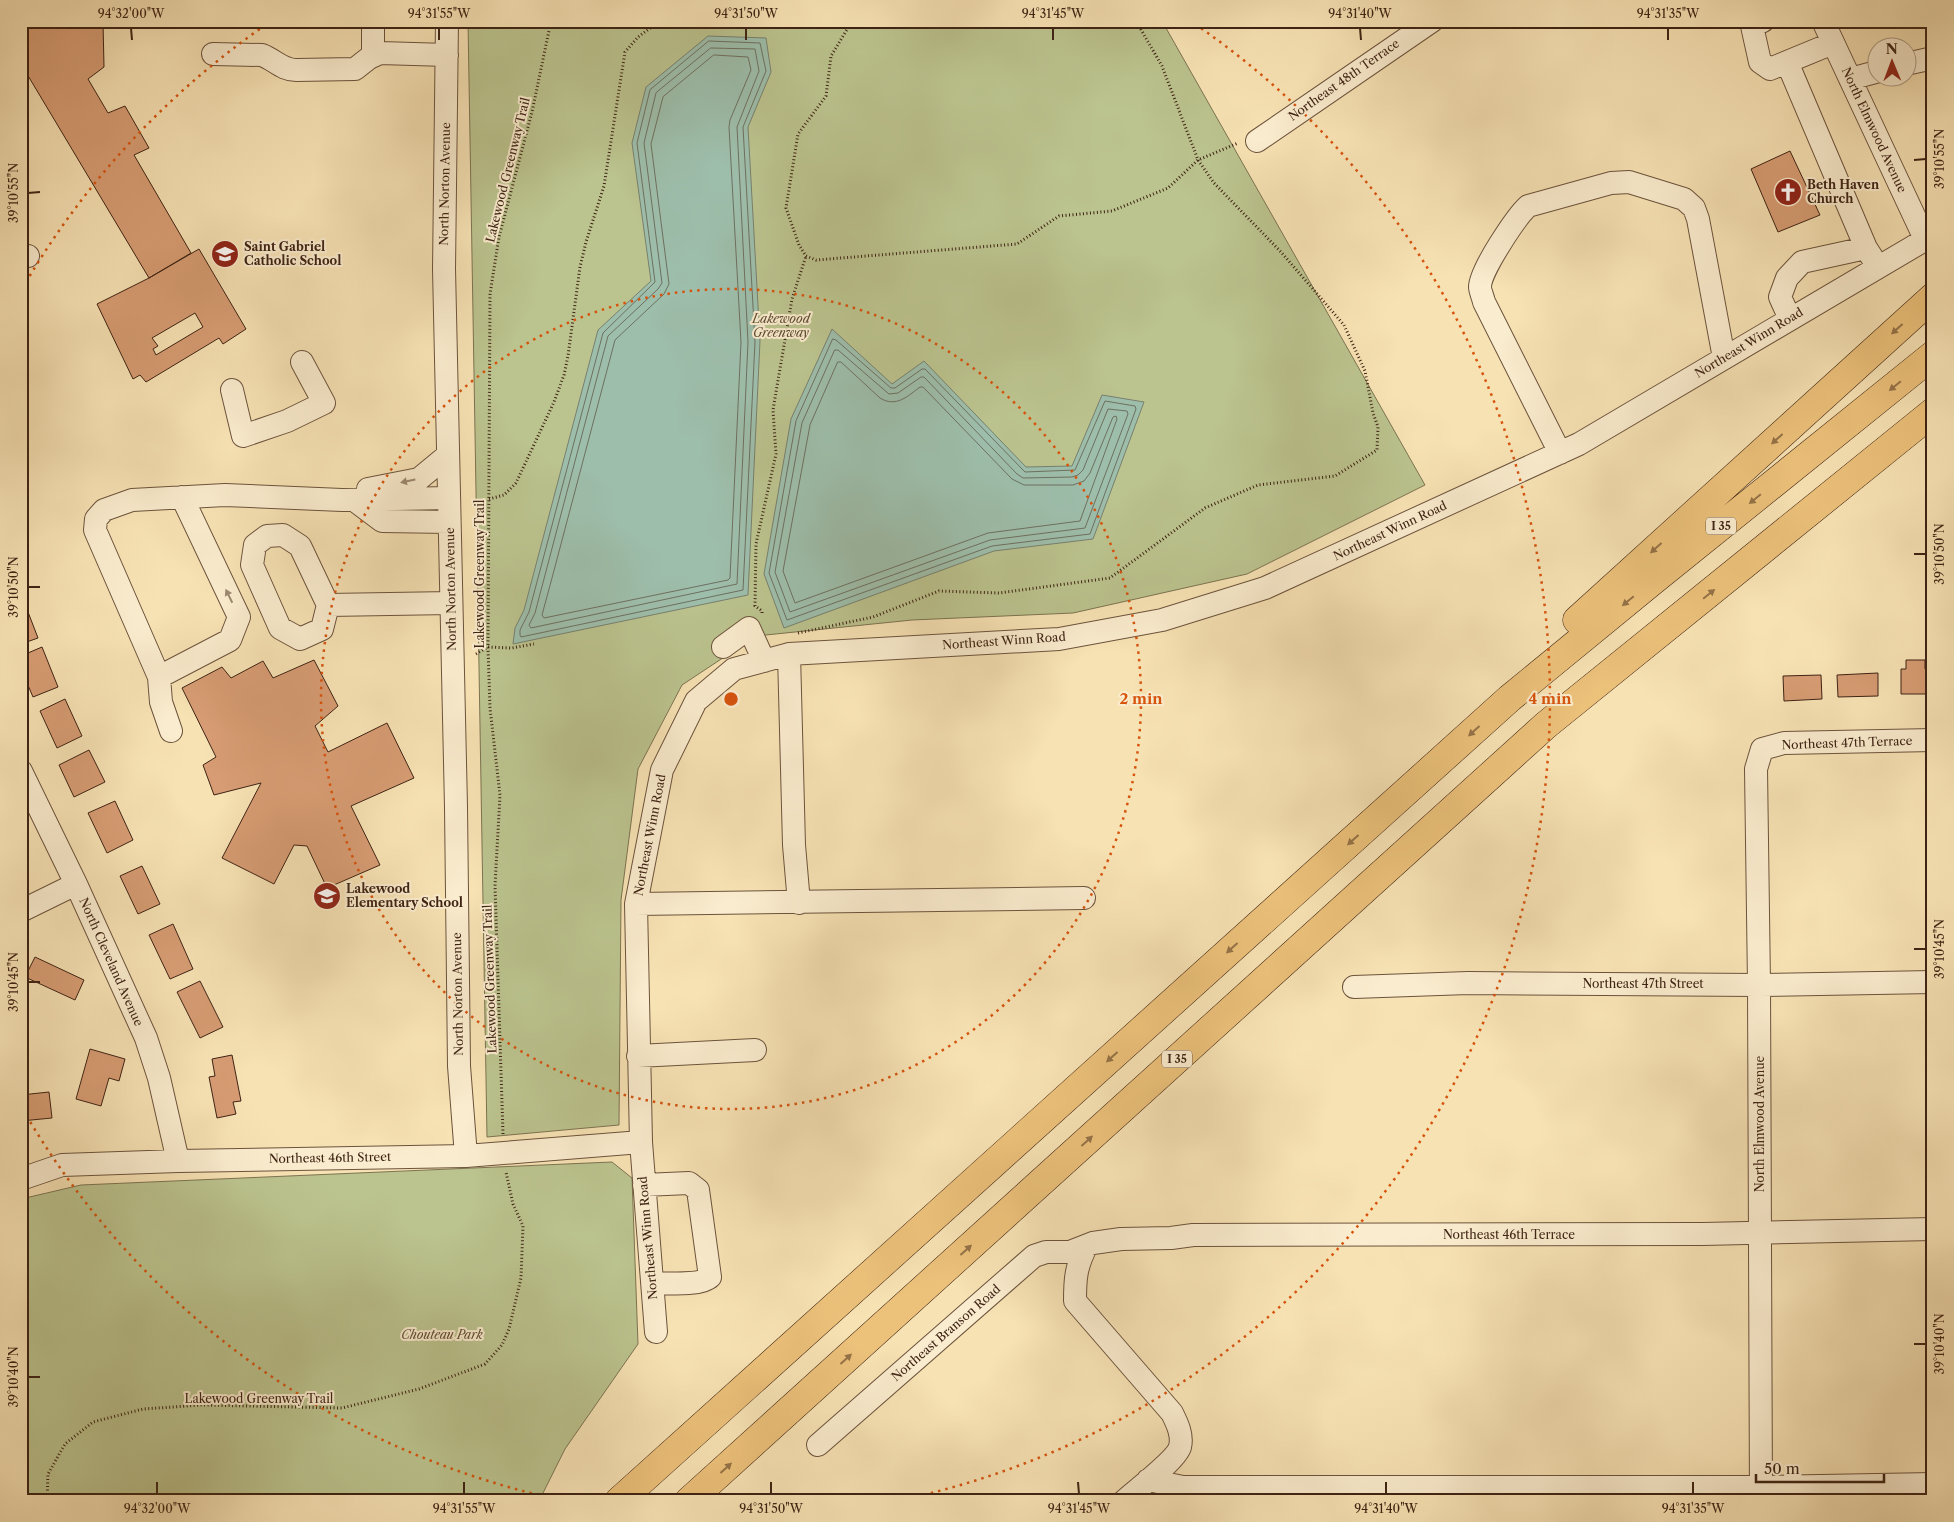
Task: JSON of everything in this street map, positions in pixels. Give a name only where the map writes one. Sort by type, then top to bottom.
[{"type":"highway","points":[[1510,698],[1556,640],[1933,297]]},
{"type":"highway","name":"I 35","points":[[619,1501],[1510,698],[1933,355]]},
{"type":"highway","name":"I 35","points":[[689,1501],[1546,725],[1933,412]]},
{"type":"highway","points":[[1841,488],[1933,429]]},
{"type":"street","points":[[373,21],[373,56]]},
{"type":"street","name":"North Norton Avenue","points":[[447,21],[444,269],[456,808],[459,1066],[466,1156]]},
{"type":"street","points":[[1763,21],[1752,26],[1760,62],[1770,68],[1833,43]]},
{"type":"street","name":"North Elmwood Avenue","points":[[1823,21],[1929,237]]},
{"type":"street","name":"Northeast 48th Terrace","points":[[1256,141],[1421,24]]},
{"type":"street","points":[[213,54],[262,55],[270,58],[287,70],[355,69],[380,53],[447,55]]},
{"type":"street","points":[[1916,62],[1933,58]]},
{"type":"street","points":[[1787,62],[1866,248],[1879,267]]},
{"type":"street","points":[[1850,79],[1866,75]]},
{"type":"street","points":[[1560,452],[1484,302],[1480,286],[1484,272],[1519,214],[1528,206],[1620,182],[1629,182],[1684,199],[1694,208],[1698,219],[1724,358]]},
{"type":"street","name":"Northeast Winn Road","points":[[656,1332],[641,1142],[636,904],[662,770],[696,701],[734,669],[764,661],[789,644],[1059,639],[1162,620],[1266,588],[1579,444],[1929,237]]},
{"type":"street","points":[[1790,319],[1780,297],[1787,278],[1802,262],[1866,248]]},
{"type":"street","points":[[232,390],[243,436],[287,421],[324,403],[302,362]]},
{"type":"street","points":[[354,500],[365,489],[419,479],[448,455]]},
{"type":"street","points":[[171,731],[161,702],[159,676],[95,530],[96,519],[104,510],[132,500],[225,495],[354,500],[449,498]]},
{"type":"street","points":[[159,676],[230,640],[240,617],[182,497]]},
{"type":"street","points":[[354,500],[382,521],[450,522]]},
{"type":"street","points":[[328,604],[451,604]]},
{"type":"street","points":[[723,647],[749,628],[764,661]]},
{"type":"street","points":[[789,644],[794,845],[799,903]]},
{"type":"street","name":"Northeast 47th Terrace","points":[[1762,749],[1784,742],[1933,740]]},
{"type":"street","name":"North Elmwood Avenue","points":[[1761,1494],[1759,985],[1756,769],[1762,749]]},
{"type":"street","name":"North Cleveland Avenue","points":[[21,771],[76,884],[146,1038],[159,1078],[178,1161]]},
{"type":"street","points":[[21,911],[76,884]]},
{"type":"street","points":[[636,904],[1084,898]]},
{"type":"street","name":"Northeast 47th Street","points":[[1354,987],[1468,983],[1759,985],[1933,982]]},
{"type":"street","points":[[638,1056],[755,1050]]},
{"type":"street","name":"Northeast 46th Street","points":[[21,1179],[62,1165],[466,1156],[641,1142]]},
{"type":"street","points":[[644,1185],[689,1183],[698,1190],[710,1277],[698,1282],[653,1283]]},
{"type":"street","name":"Northeast 46th Terrace","points":[[1086,1247],[1093,1243],[1121,1239],[1193,1236],[1760,1233],[1933,1228]]},
{"type":"street","points":[[1086,1247],[1076,1271],[1075,1301],[1172,1413],[1177,1424],[1180,1447],[1172,1458],[1124,1501]]},
{"type":"street","name":"Northeast Branson Road","points":[[818,1445],[1034,1256],[1046,1252],[1070,1252],[1086,1247]]},
{"type":"street","points":[[1148,1480],[1183,1487],[1761,1494],[1933,1484]]},
{"type":"path","name":"Lakewood Greenway Trail","points":[[503,1134],[495,886],[500,795],[490,708],[488,647],[490,312],[492,278],[499,236],[532,112],[551,21]]},
{"type":"path","points":[[489,499],[504,495],[516,483],[554,402],[564,375],[580,267],[604,186],[625,52],[638,37],[660,21]]},
{"type":"path","points":[[852,21],[831,56],[826,96],[798,134],[786,208],[799,245],[806,256],[816,260],[1017,244],[1059,216],[1112,211],[1168,188],[1198,160],[1237,143],[1256,141]]},
{"type":"path","points":[[789,644],[874,617],[939,591],[999,593],[1110,578],[1205,508],[1258,485],[1335,476],[1377,450],[1378,427],[1373,414],[1364,371],[1344,325],[1281,252],[1214,183],[1198,160],[1162,66],[1136,21]]},
{"type":"path","points":[[762,619],[762,611],[755,606],[756,544],[776,454],[773,410],[792,299],[806,256]]},
{"type":"path","points":[[476,654],[488,647],[512,648],[534,644]]},
{"type":"path","name":"Lakewood Greenway Trail","points":[[47,1501],[48,1474],[65,1444],[93,1422],[143,1409],[202,1406],[342,1408],[419,1389],[485,1364],[502,1345],[509,1329],[521,1278],[523,1226],[512,1204],[504,1164]]},
{"type":"green space","name":"Lakewood Greenway","points":[[468,21],[1162,21],[1425,485],[1247,574],[1073,613],[912,620],[756,636],[682,685],[638,769],[621,900],[619,1125],[487,1137]]},
{"type":"green space","name":"Chouteau Park","points":[[612,1162],[632,1178],[638,1344],[565,1449],[539,1501],[21,1501],[21,1199],[81,1185]]},
{"type":"water","points":[[708,36],[766,38],[771,72],[748,127],[760,341],[748,595],[513,644],[515,628],[524,610],[598,330],[651,281],[632,143],[646,87]]},
{"type":"water","points":[[832,329],[892,384],[924,361],[1026,467],[1072,466],[1102,395],[1144,402],[1093,539],[994,551],[784,628],[764,574],[791,419]]},
{"type":"building","points":[[103,22],[104,67],[88,79],[108,113],[125,106],[149,148],[134,155],[191,253],[149,278],[24,69],[21,70],[21,23]]},
{"type":"building","points":[[1790,151],[1820,215],[1778,232],[1751,169]]},
{"type":"building","points":[[199,249],[246,329],[223,344],[219,338],[146,382],[140,375],[133,379],[97,304],[149,278]],"holes":[[[195,313],[203,327],[156,355],[153,349],[158,346],[152,338]]]},
{"type":"building","points":[[23,599],[38,638],[21,644],[21,600]]},
{"type":"building","points":[[42,647],[58,687],[33,697],[21,669],[21,656]]},
{"type":"building","name":"Lakewood Elementary School","points":[[314,660],[338,706],[315,726],[328,752],[387,723],[414,778],[351,806],[380,865],[327,888],[307,846],[294,845],[274,884],[222,858],[261,783],[214,795],[203,765],[216,757],[182,688],[222,667],[231,678],[263,661],[273,678]]},
{"type":"building","points":[[1906,660],[1925,660],[1925,669],[1933,669],[1933,694],[1901,694],[1901,669],[1906,669]]},
{"type":"building","points":[[1878,673],[1878,696],[1838,697],[1837,675]]},
{"type":"building","points":[[1821,675],[1822,699],[1784,701],[1783,676]]},
{"type":"building","points":[[65,699],[82,736],[57,748],[40,711]]},
{"type":"building","points":[[89,750],[105,782],[74,797],[59,765]]},
{"type":"building","points":[[115,801],[133,840],[107,853],[88,813]]},
{"type":"building","points":[[142,866],[160,904],[138,914],[120,876]]},
{"type":"building","points":[[173,924],[193,969],[170,979],[149,935]]},
{"type":"building","points":[[35,957],[84,980],[75,1000],[25,977]]},
{"type":"building","points":[[200,981],[223,1027],[200,1038],[177,992]]},
{"type":"building","points":[[90,1049],[125,1059],[119,1081],[109,1078],[101,1106],[76,1099]]},
{"type":"building","points":[[232,1055],[241,1101],[233,1102],[236,1114],[217,1118],[209,1077],[215,1076],[212,1059]]},
{"type":"building","points":[[49,1092],[52,1118],[21,1121],[21,1095]]},
{"type":"place","name":"Beth Haven Church","points":[[1788,192]]},
{"type":"place","name":"Saint Gabriel Catholic School","points":[[225,254]]},
{"type":"place","name":"Lakewood Elementary School","points":[[327,896]]}]
